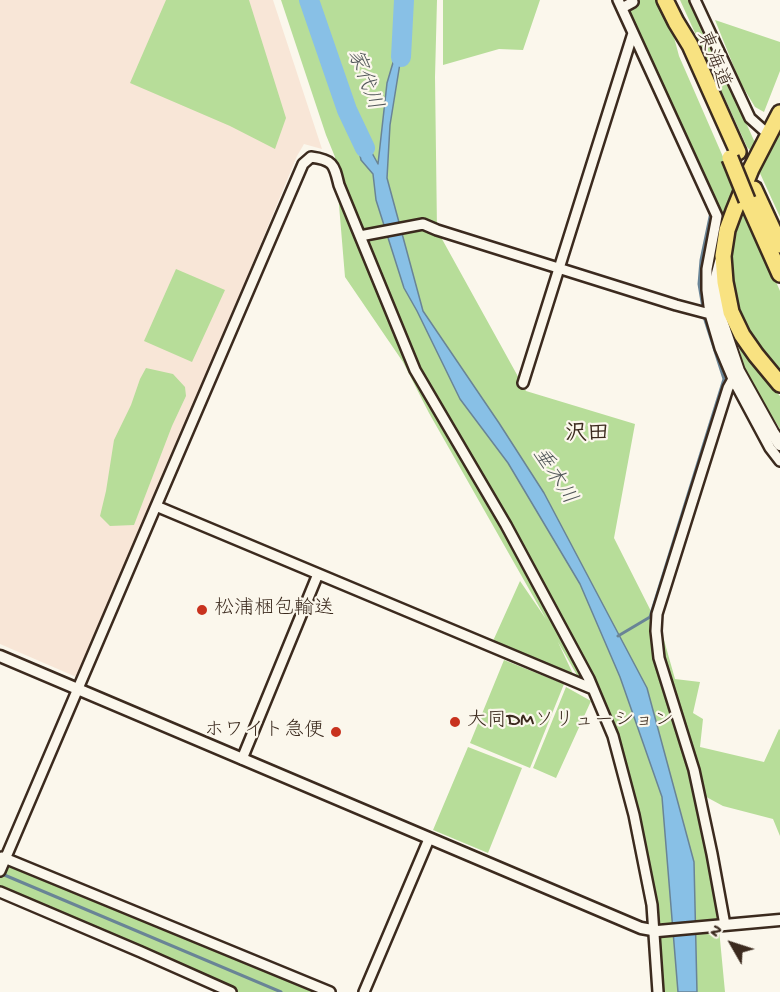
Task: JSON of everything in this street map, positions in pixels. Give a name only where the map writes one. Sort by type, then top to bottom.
[{"type":"highway","name":"東海道","points":[[665,0],[690,45],[751,194],[780,274]]},
{"type":"highway","points":[[780,113],[751,169],[734,211],[723,256],[731,312],[742,335],[780,384]]},
{"type":"highway","name":"東海道","points":[[751,194],[780,245]]},
{"type":"main road","points":[[723,256],[716,281],[716,299],[720,318],[738,371],[780,444]]},
{"type":"street","points":[[695,0],[750,118],[769,135]]},
{"type":"street","points":[[633,2],[620,4],[717,216],[707,270],[707,290],[710,314],[720,348],[733,379],[770,448],[780,461]]},
{"type":"street","points":[[523,383],[633,33]]},
{"type":"street","points":[[330,992],[2,863],[303,164],[311,157],[323,158],[334,166],[339,185],[415,370],[506,525],[593,689],[613,736],[634,815],[652,905],[656,931],[658,992]]},
{"type":"street","points":[[360,236],[423,224],[710,314]]},
{"type":"street","points":[[720,926],[712,854],[694,770],[659,658],[656,632],[657,614],[728,388],[733,379]]},
{"type":"street","points":[[156,506],[593,689]]},
{"type":"street","points":[[242,759],[318,574]]},
{"type":"street","points":[[0,656],[642,928],[656,931],[780,920]]},
{"type":"street","points":[[364,992],[429,838]]},
{"type":"street","points":[[0,892],[141,951],[231,992]]},
{"type":"shaded area","points":[[0,0],[273,0],[322,149],[304,144],[297,156],[81,679],[0,644]]},
{"type":"green space","points":[[166,0],[249,0],[286,118],[275,149],[230,126],[130,83]]},
{"type":"green space","points":[[281,0],[437,0],[435,77],[437,230],[526,391],[635,424],[614,538],[662,633],[675,679],[700,682],[693,713],[703,719],[700,747],[764,762],[780,730],[780,836],[773,819],[723,806],[699,793],[713,866],[725,992],[657,992],[643,859],[595,687],[578,677],[558,642],[573,674],[493,641],[520,581],[546,619],[429,413],[403,362],[345,277],[335,157]]},
{"type":"green space","points":[[443,0],[540,0],[523,50],[499,49],[443,65]]},
{"type":"green space","points":[[622,0],[671,0],[671,26],[679,56],[737,189],[720,237],[711,277],[721,215]]},
{"type":"green space","points":[[680,0],[691,0],[756,145],[750,150],[747,147]]},
{"type":"green space","points":[[715,20],[780,42],[780,71],[764,112],[755,107],[740,82]]},
{"type":"green space","points":[[780,125],[780,217],[759,171]]},
{"type":"green space","points":[[743,205],[780,291],[780,374],[750,336],[741,319],[733,294],[730,269],[731,243]]},
{"type":"green space","points":[[176,269],[225,290],[192,362],[144,341]]},
{"type":"green space","points":[[739,347],[780,396],[780,429],[745,373]]},
{"type":"green space","points":[[146,368],[173,374],[185,387],[186,396],[134,525],[110,526],[100,516],[114,440]]},
{"type":"green space","points":[[504,660],[564,684],[530,768],[470,743]]},
{"type":"green space","points":[[566,687],[591,701],[556,778],[533,768]]},
{"type":"green space","points":[[468,747],[522,768],[488,853],[433,830]]},
{"type":"green space","points":[[0,856],[326,992],[231,992],[0,887]]},
{"type":"water","points":[[402,32],[401,57],[390,125],[387,178],[423,311],[544,493],[647,688],[694,862],[697,992],[678,992],[662,797],[620,677],[580,584],[508,463],[460,399],[404,288],[376,200],[373,174],[361,160],[352,116],[378,164],[387,83]]},
{"type":"waterway","name":"家代川","points":[[309,0],[347,110],[365,148]]},
{"type":"waterway","name":"垂木川","points":[[401,57],[404,0]]},
{"type":"waterway","points":[[618,636],[650,617],[724,379],[705,320],[699,284],[701,260],[711,212]]},
{"type":"waterway","points":[[2,874],[281,992]]},
{"type":"place","name":"松浦梱包輸送","points":[[202,610]]},
{"type":"place","name":"大同DMソリューション","points":[[455,722]]},
{"type":"place","name":"ホワイト急便","points":[[336,732]]},
{"type":"district","name":"沢田","points":[[587,436]]}]
